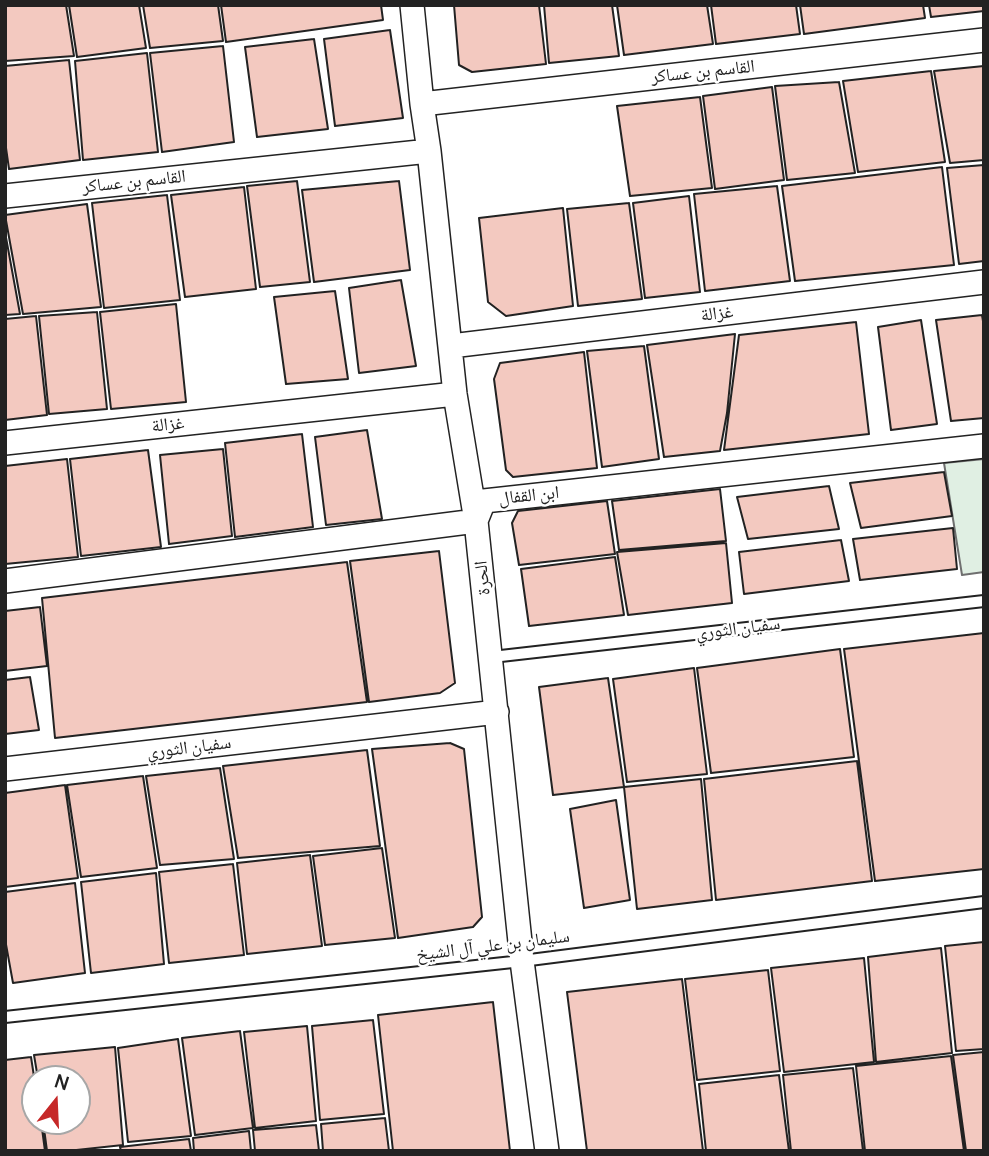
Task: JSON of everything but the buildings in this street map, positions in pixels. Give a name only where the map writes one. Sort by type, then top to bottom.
[{"type":"street","name":"الحرة","points":[[412,5],[455,394],[476,521],[522,961],[547,1151]]},
{"type":"street","name":"القاسم بن عساكر","points":[[422,104],[984,40]]},
{"type":"street","name":"القاسم بن عساكر","points":[[5,196],[429,151]]},
{"type":"street","name":"غزالة","points":[[451,346],[984,282]]},
{"type":"street","name":"غزالة","points":[[5,443],[455,394]]},
{"type":"street","name":"ابن القفال","points":[[5,581],[476,521],[484,501],[984,446]]},
{"type":"street","name":"سفيان الثوري","points":[[5,769],[497,712]]},
{"type":"lane","name":"سفيان الثوري","points":[[492,657],[984,601]]},
{"type":"lane","name":"سليمان بن علي آل الشيخ","points":[[5,1017],[522,961],[984,902]]},
{"type":"green space","points":[[984,459],[984,572],[962,575],[944,463]]}]
